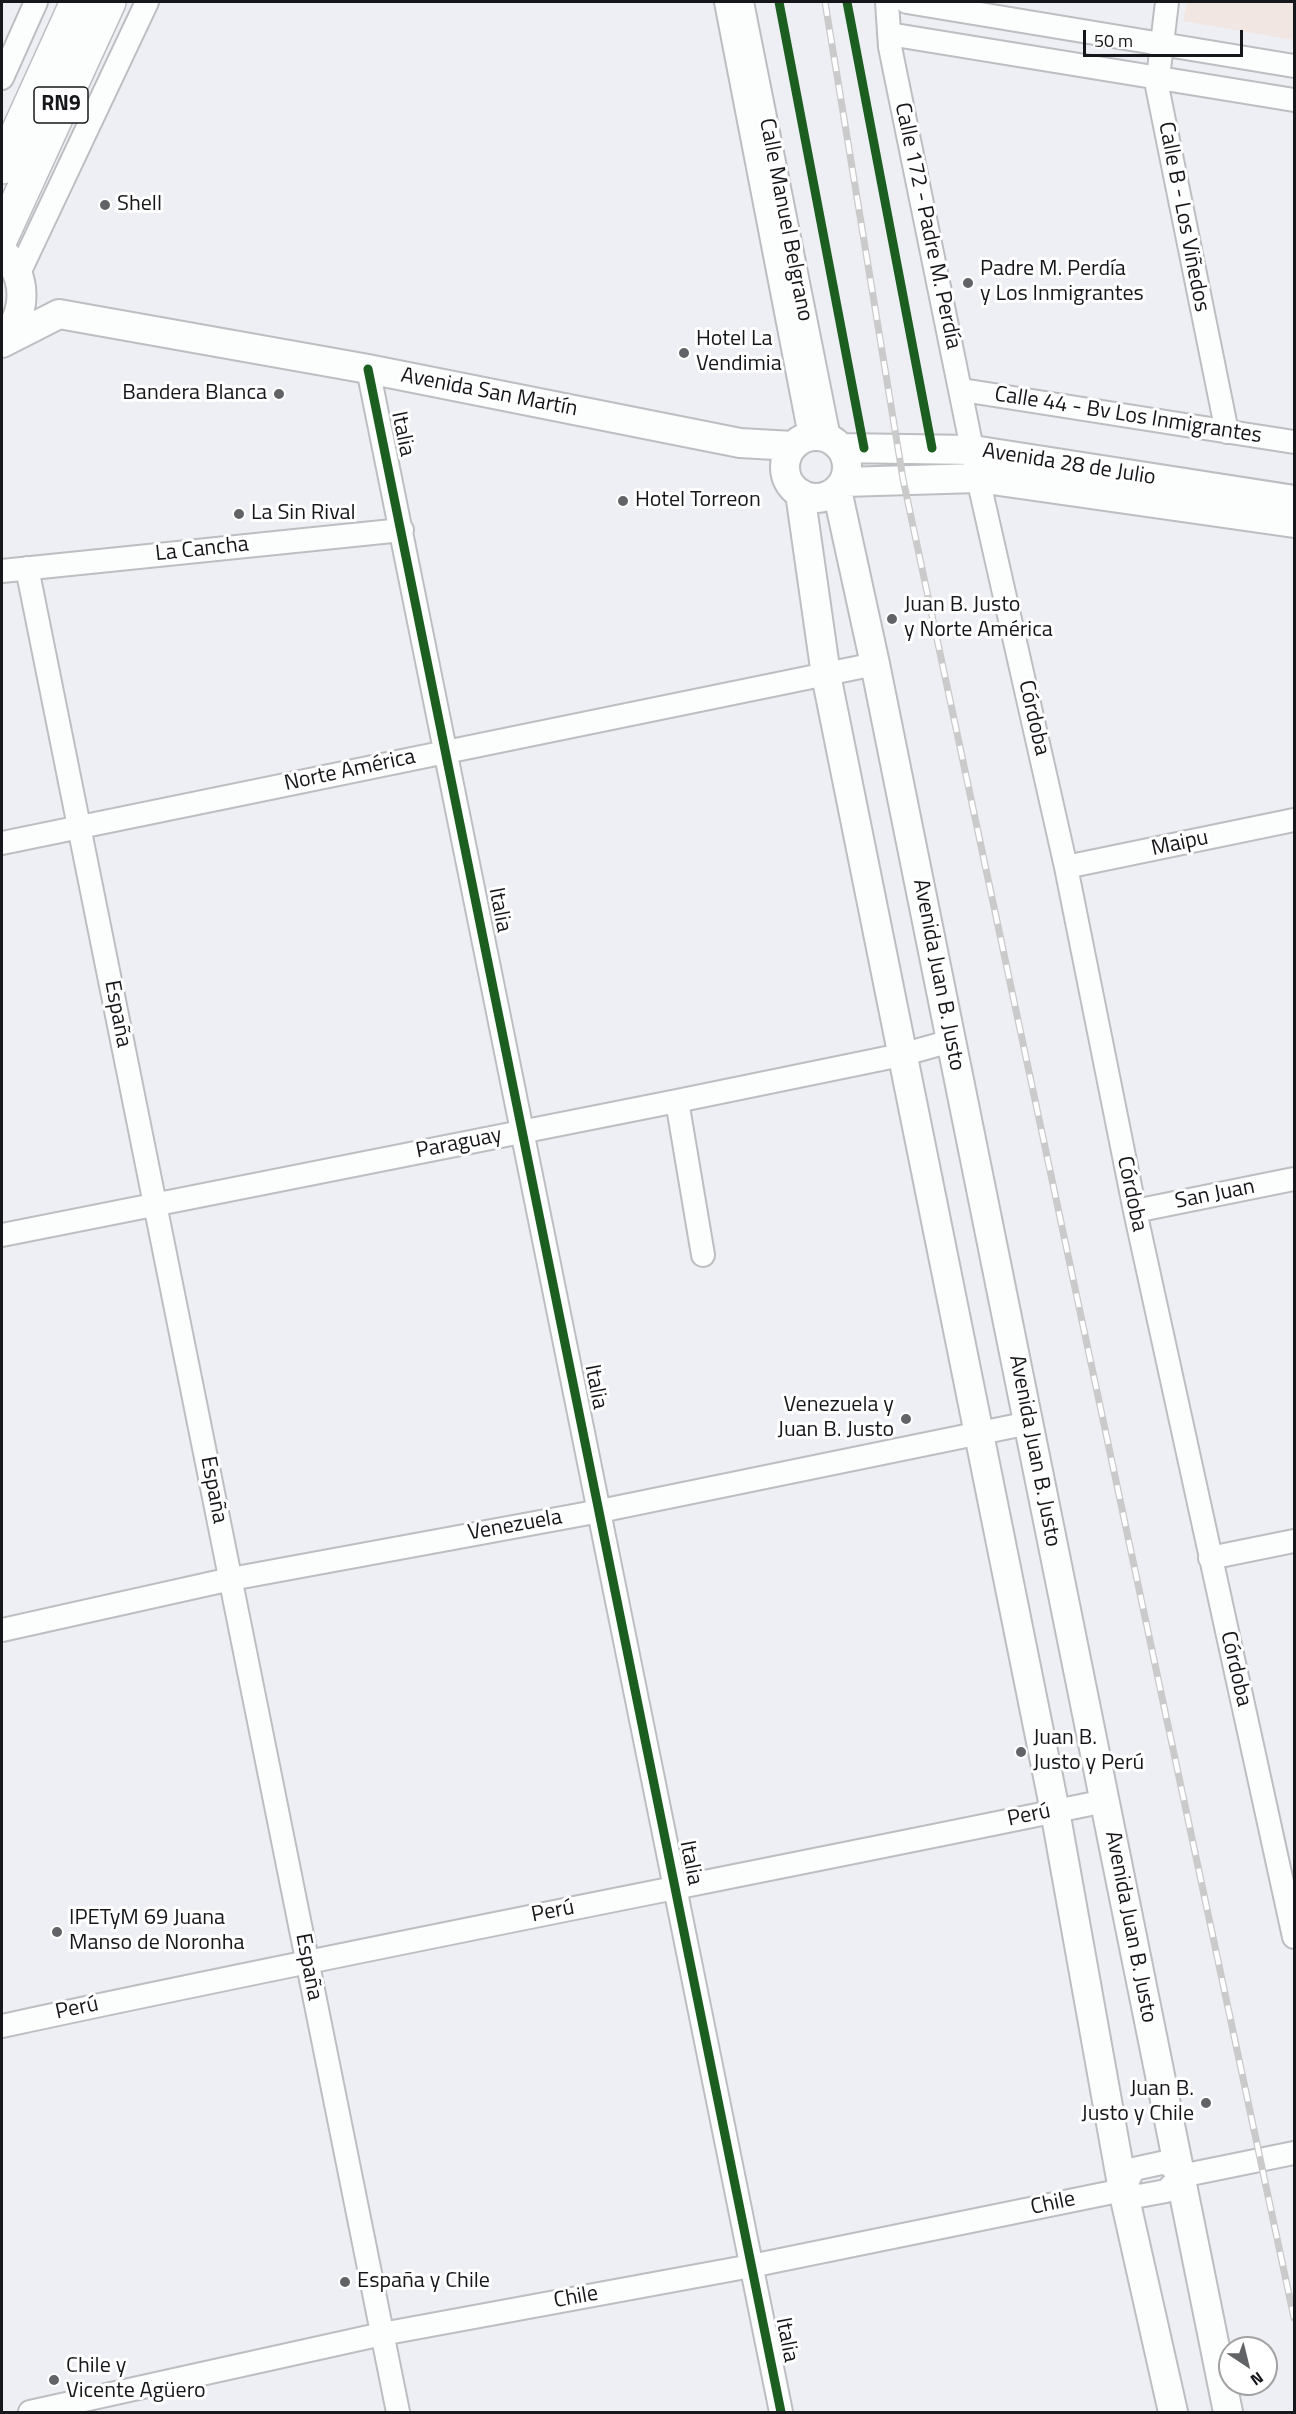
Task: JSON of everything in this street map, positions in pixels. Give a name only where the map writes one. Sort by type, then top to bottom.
[{"type":"highway","name":"RN9","points":[[2,166],[77,2]]},
{"type":"highway","name":"RN9","points":[[8,222],[109,2]]},
{"type":"main road","points":[[2,251],[18,275],[59,314],[2,342]]},
{"type":"main road","points":[[2,342],[12,330],[20,313],[22,293],[18,275]]},
{"type":"main road","name":"Avenida San Martín","points":[[59,314],[368,369],[740,443],[818,442]]},
{"type":"main road","points":[[794,488],[819,498],[840,486],[848,465],[818,442],[785,463],[794,488],[826,675],[1055,1811],[1123,2190],[1173,2412]]},
{"type":"main road","name":"Avenida 28 de Julio","points":[[818,442],[973,450],[1294,500]]},
{"type":"main road","name":"Avenida San Martín","points":[[740,443],[794,488]]},
{"type":"main road","name":"Avenida 28 de Julio","points":[[840,486],[978,478],[1294,523]]},
{"type":"main road","name":"Avenida Juan B. Justo","points":[[840,486],[1228,2412]]},
{"type":"street","points":[[2,78],[36,2]]},
{"type":"street","points":[[18,275],[147,2]]},
{"type":"street","points":[[726,2],[818,442]]},
{"type":"street","name":"Calle Manuel Belgrano","points":[[742,2],[818,442]]},
{"type":"street","name":"Calle 172 - Padre M. Perdía","points":[[887,2],[889,34],[973,450]]},
{"type":"street","points":[[907,2],[1294,66]]},
{"type":"street","name":"Calle B - Los Viñedos","points":[[1167,2],[1160,45],[1157,86],[1227,432]]},
{"type":"street","points":[[889,34],[1294,100]]},
{"type":"street","name":"Italia","points":[[368,369],[781,2412]]},
{"type":"street","name":"Calle 44 - Bv Los Inmigrantes","points":[[962,390],[1294,442]]},
{"type":"street","name":"Córdoba","points":[[973,450],[1066,867],[1135,1211],[1210,1558],[1291,1902],[1294,1936]]},
{"type":"street","name":"La Cancha","points":[[2,571],[402,530]]},
{"type":"street","name":"España","points":[[27,568],[398,2412]]},
{"type":"street","name":"Norte América","points":[[2,843],[875,664]]},
{"type":"street","name":"Maipu","points":[[1066,867],[1294,820]]},
{"type":"street","name":"Paraguay","points":[[2,1235],[677,1101],[901,1055],[951,1041]]},
{"type":"street","points":[[677,1101],[703,1255]]},
{"type":"street","name":"San Juan","points":[[1135,1211],[1294,1179]]},
{"type":"street","name":"Venezuela","points":[[2,1630],[231,1579],[600,1511],[1029,1423]]},
{"type":"street","points":[[1210,1558],[1294,1541]]},
{"type":"street","name":"Perú","points":[[2,2026],[306,1960],[676,1889],[1105,1801]]},
{"type":"street","name":"Chile","points":[[30,2412],[382,2334],[751,2266],[1123,2190],[1139,2196],[1166,2191],[1181,2176],[1294,2153]]},
{"type":"shaded area","points":[[1187,2],[1294,2],[1294,40],[1183,21]]},
{"type":"railway","points":[[825,2],[903,479],[1294,2318]]},
{"type":"cycle path","points":[[779,2],[864,448]]},
{"type":"cycle path","points":[[847,2],[932,448]]},
{"type":"cycle path","points":[[368,369],[781,2412]]},
{"type":"place","name":"Shell","points":[[105,205]]},
{"type":"place","name":"Padre M. Perdía y Los Inmigrantes","points":[[968,283]]},
{"type":"place","name":"Hotel La Vendimia","points":[[684,353]]},
{"type":"place","name":"Bandera Blanca","points":[[279,394]]},
{"type":"place","name":"Hotel Torreon","points":[[623,501]]},
{"type":"place","name":"La Sin Rival","points":[[239,514]]},
{"type":"place","name":"Juan B. Justo y Norte América","points":[[892,619]]},
{"type":"place","name":"Venezuela y Juan B. Justo","points":[[906,1419]]},
{"type":"place","name":"Juan B. Justo y Perú","points":[[1021,1752]]},
{"type":"place","name":"IPETyM 69 Juana Manso de Noronha","points":[[57,1932]]},
{"type":"place","name":"Juan B. Justo y Chile","points":[[1206,2103]]},
{"type":"place","name":"España y Chile","points":[[345,2282]]},
{"type":"place","name":"Chile y Vicente Agüero","points":[[54,2380]]}]
